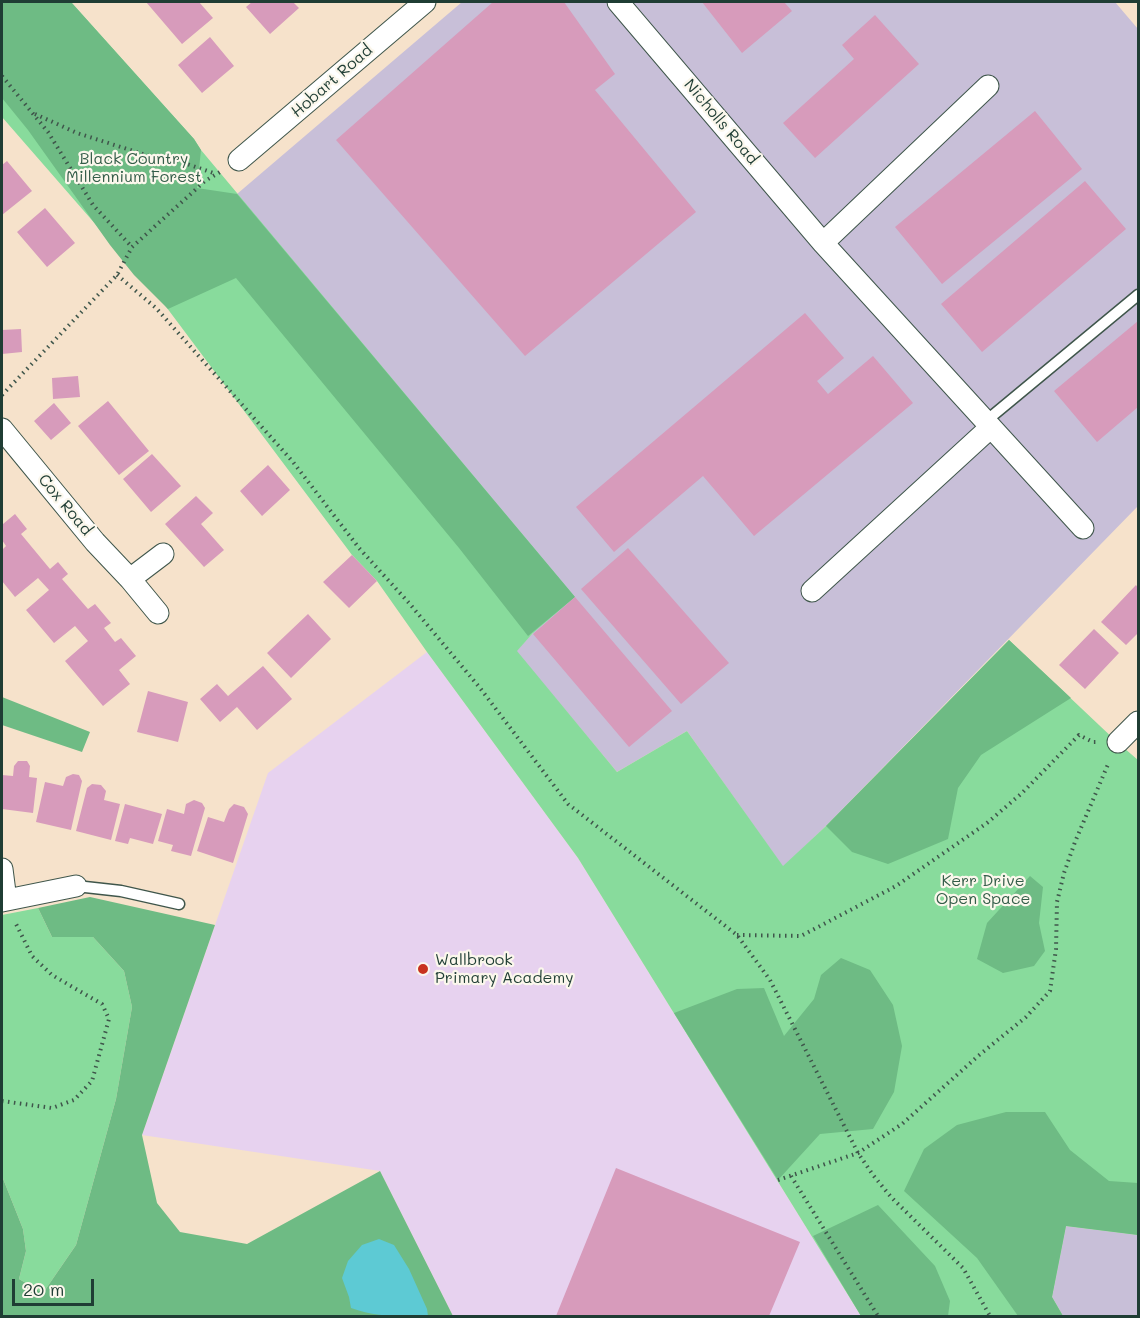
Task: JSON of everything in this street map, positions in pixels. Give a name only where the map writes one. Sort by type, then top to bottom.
[{"type":"street","name":"Hobart Road","points":[[239,160],[425,2]]},
{"type":"street","name":"Nicholls Road","points":[[618,2],[823,243],[1083,528]]},
{"type":"street","points":[[823,243],[988,86]]},
{"type":"street","points":[[812,591],[988,424]]},
{"type":"street","name":"Cox Road","points":[[2,429],[95,542],[158,613]]},
{"type":"street","points":[[130,579],[163,554]]},
{"type":"street","points":[[1118,742],[1138,722]]},
{"type":"street","points":[[2,869],[4,900],[76,886]]},
{"type":"lane","points":[[988,424],[1138,295]]},
{"type":"lane","points":[[76,886],[121,891],[179,904]]},
{"type":"path","points":[[2,76],[48,132],[93,205],[132,247]]},
{"type":"path","points":[[33,113],[77,133],[149,156],[174,159],[216,174]]},
{"type":"path","points":[[2,395],[117,275],[132,247],[205,181],[239,160]]},
{"type":"path","points":[[117,275],[156,308],[293,462],[359,548],[409,603],[480,688],[568,804],[737,935],[770,980],[858,1153],[891,1197],[963,1268],[990,1317]]},
{"type":"path","points":[[737,935],[801,936],[896,886],[987,823],[1022,793],[1079,735],[1093,742],[1118,742],[1064,873],[1057,902],[1056,949],[1050,991],[1026,1017],[978,1056],[902,1124],[858,1153],[778,1180]]},
{"type":"path","points":[[2,1101],[52,1108],[74,1100],[92,1081],[109,1019],[102,1004],[52,975],[32,956],[4,900]]},
{"type":"path","points":[[790,1176],[878,1317]]},
{"type":"shaded area","points":[[462,2],[1115,2],[1138,29],[1138,506],[826,826],[783,867],[687,731],[617,772],[516,651],[533,633],[237,194]]},
{"type":"shaded area","name":"Wallbrook Primary Academy","points":[[427,652],[578,858],[861,1316],[453,1316],[380,1171],[142,1135],[268,773]]},
{"type":"shaded area","points":[[1066,1226],[1138,1235],[1138,1316],[1063,1316],[1052,1297]]},
{"type":"green space","name":"Kerr Drive Open Space","points":[[2,2],[71,2],[194,139],[575,597],[533,633],[517,651],[617,772],[687,731],[783,866],[826,826],[1009,640],[1138,760],[1138,1235],[1066,1226],[1052,1297],[1063,1316],[861,1316],[578,858],[377,581],[352,555],[158,296],[2,117]]},
{"type":"green space","name":"Black Country Millennium Forest","points":[[2,2],[71,2],[194,139],[201,150],[197,188],[237,194],[575,597],[528,636],[459,548],[236,278],[168,309],[134,275],[2,98]]},
{"type":"green space","points":[[1009,640],[1071,698],[981,755],[958,788],[948,839],[888,864],[852,852],[826,826]]},
{"type":"green space","points":[[2,697],[90,732],[82,752],[2,725]]},
{"type":"green space","points":[[1030,876],[1043,887],[1039,923],[1045,951],[1034,966],[1003,973],[977,959],[987,923]]},
{"type":"green space","points":[[90,897],[215,925],[142,1135],[157,1203],[180,1232],[247,1244],[380,1171],[453,1316],[2,1316],[2,1176],[23,1229],[26,1251],[19,1279],[43,1293],[76,1245],[116,1099],[132,1007],[124,971],[93,937],[52,937],[38,908]]},
{"type":"green space","points":[[38,908],[52,937],[93,937],[124,971],[132,1007],[116,1099],[76,1245],[43,1293],[19,1279],[26,1251],[23,1229],[2,1176],[2,915]]},
{"type":"green space","points":[[841,958],[870,970],[893,1005],[902,1046],[894,1092],[873,1129],[820,1134],[778,1180],[674,1013],[737,989],[764,988],[784,1036],[814,999],[821,975]]},
{"type":"green space","points":[[1006,1112],[1045,1112],[1070,1150],[1109,1181],[1138,1183],[1138,1235],[1066,1226],[1052,1297],[1063,1316],[1018,1316],[977,1258],[904,1191],[924,1149],[957,1125]]},
{"type":"green space","points":[[878,1205],[935,1266],[950,1301],[948,1316],[861,1316],[813,1236]]},
{"type":"water","points":[[379,1239],[394,1245],[409,1269],[428,1316],[389,1316],[351,1308],[342,1278],[348,1261],[362,1245]]},
{"type":"building","points":[[146,2],[199,2],[213,18],[182,44]]},
{"type":"building","points":[[252,2],[293,2],[299,8],[270,34],[246,7]]},
{"type":"building","points":[[493,2],[564,2],[615,74],[595,90],[696,212],[525,356],[336,140]]},
{"type":"building","points":[[702,2],[784,2],[792,11],[742,53]]},
{"type":"building","points":[[875,15],[919,64],[815,158],[783,123],[854,59],[842,45]]},
{"type":"building","points":[[210,37],[234,66],[202,93],[178,65]]},
{"type":"building","points":[[1035,111],[1082,169],[942,284],[895,227]]},
{"type":"building","points":[[7,161],[32,191],[2,215],[2,165]]},
{"type":"building","points":[[1085,181],[1126,229],[982,352],[941,304]]},
{"type":"building","points":[[45,208],[75,243],[47,267],[17,232]]},
{"type":"building","points":[[805,313],[844,358],[817,381],[828,394],[873,356],[913,403],[754,536],[703,476],[614,552],[576,507]]},
{"type":"building","points":[[1138,321],[1138,407],[1097,442],[1054,391]]},
{"type":"building","points":[[21,329],[22,352],[2,354],[2,330]]},
{"type":"building","points":[[78,376],[80,397],[53,399],[52,378]]},
{"type":"building","points":[[108,401],[149,451],[119,475],[78,426]]},
{"type":"building","points":[[54,403],[71,423],[51,440],[34,421]]},
{"type":"building","points":[[152,454],[181,486],[151,512],[123,479]]},
{"type":"building","points":[[268,465],[290,490],[262,516],[240,491]]},
{"type":"building","points":[[196,496],[213,513],[201,524],[224,550],[204,567],[165,524]]},
{"type":"building","points":[[15,514],[27,529],[21,534],[50,569],[58,562],[68,574],[62,579],[88,609],[95,604],[111,623],[104,628],[115,642],[121,638],[136,656],[119,670],[130,684],[103,706],[65,661],[88,641],[75,626],[54,643],[26,610],[49,590],[38,578],[15,597],[2,581],[2,550],[6,546],[2,540],[2,521],[3,524]]},
{"type":"building","points":[[628,548],[729,663],[681,704],[581,589]]},
{"type":"building","points":[[352,555],[377,581],[349,608],[323,582]]},
{"type":"building","points":[[1136,585],[1138,588],[1138,633],[1126,645],[1101,622]]},
{"type":"building","points":[[575,597],[672,711],[629,747],[533,634]]},
{"type":"building","points":[[308,614],[331,639],[291,678],[267,653]]},
{"type":"building","points":[[1094,629],[1119,653],[1085,689],[1059,665]]},
{"type":"building","points":[[263,666],[292,699],[257,730],[237,707],[220,722],[200,699],[217,684],[228,696]]},
{"type":"building","points":[[148,691],[188,702],[178,742],[137,732]]},
{"type":"building","points":[[18,761],[27,761],[30,766],[29,777],[37,778],[33,813],[2,809],[2,775],[13,776],[14,766]]},
{"type":"building","points":[[73,774],[79,775],[82,781],[71,830],[36,822],[45,782],[63,786],[66,777]]},
{"type":"building","points":[[92,784],[101,785],[106,791],[104,800],[120,804],[111,840],[76,831],[87,788]]},
{"type":"building","points":[[194,800],[202,803],[205,808],[191,856],[171,851],[173,845],[158,841],[167,809],[184,814],[186,804]]},
{"type":"building","points":[[125,804],[162,814],[153,844],[130,838],[128,844],[115,841]]},
{"type":"building","points":[[234,804],[244,807],[248,814],[233,863],[197,851],[208,817],[224,822],[229,809]]},
{"type":"building","points":[[616,1168],[800,1242],[769,1316],[556,1316]]},
{"type":"place","name":"Wallbrook Primary Academy","points":[[423,969]]}]
